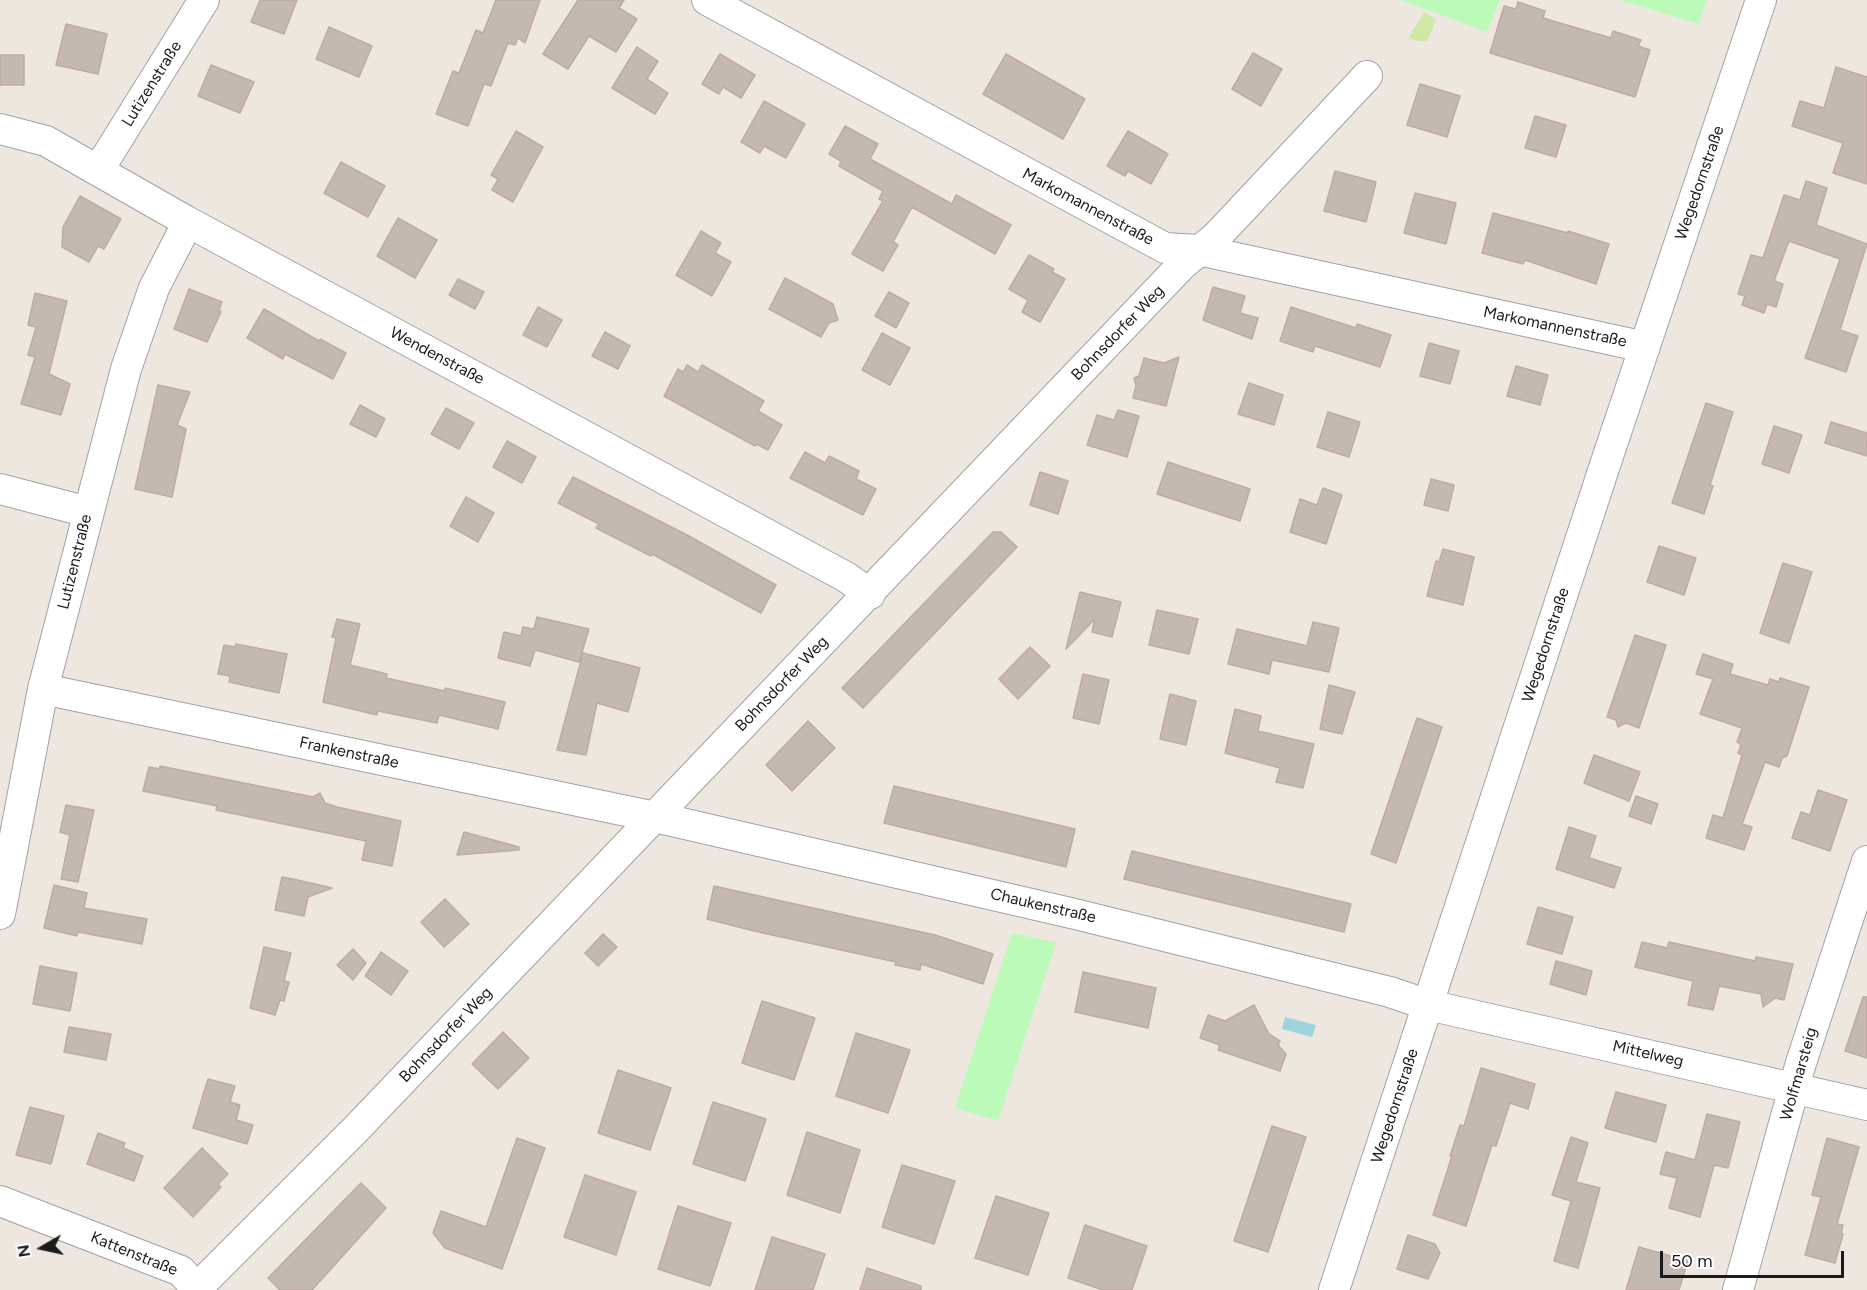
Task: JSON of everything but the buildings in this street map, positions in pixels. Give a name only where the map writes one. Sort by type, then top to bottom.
[{"type":"street","name":"Lutizenstraße","points":[[99,169],[204,0]]},
{"type":"street","name":"Markomannenstraße","points":[[706,0],[1165,248],[1199,250],[1645,347]]},
{"type":"street","name":"Wegedornstraße","points":[[1334,1290],[1761,0]]},
{"type":"street","name":"Bohnsdorfer Weg","points":[[195,1289],[356,1129],[1199,250],[1217,236],[1367,76]]},
{"type":"street","name":"Wendenstraße","points":[[0,129],[46,141],[99,169],[188,222],[846,577],[870,594]]},
{"type":"street","name":"Lutizenstraße","points":[[0,914],[4,860],[43,689],[126,369],[153,288],[188,222]]},
{"type":"street","points":[[0,489],[88,512]]},
{"type":"street","name":"Frankenstraße","points":[[43,689],[655,817]]},
{"type":"street","name":"Chaukenstraße","points":[[655,817],[1075,914],[1390,992],[1428,1005]]},
{"type":"street","name":"Wolfmarsteig","points":[[1738,1290],[1795,1088],[1867,861]]},
{"type":"street","name":"Mittelweg","points":[[1428,1005],[1867,1105]]},
{"type":"street","name":"Kattenstraße","points":[[0,1201],[181,1270],[195,1289]]},
{"type":"green space","points":[[1401,0],[1500,0],[1487,32]]},
{"type":"green space","points":[[1620,0],[1707,0],[1699,24]]},
{"type":"green space","points":[[1424,12],[1436,20],[1427,42],[1408,39]]},
{"type":"green space","points":[[1012,933],[1056,943],[998,1121],[955,1108]]},
{"type":"water","points":[[1285,1017],[1316,1025],[1312,1037],[1282,1029]]}]
